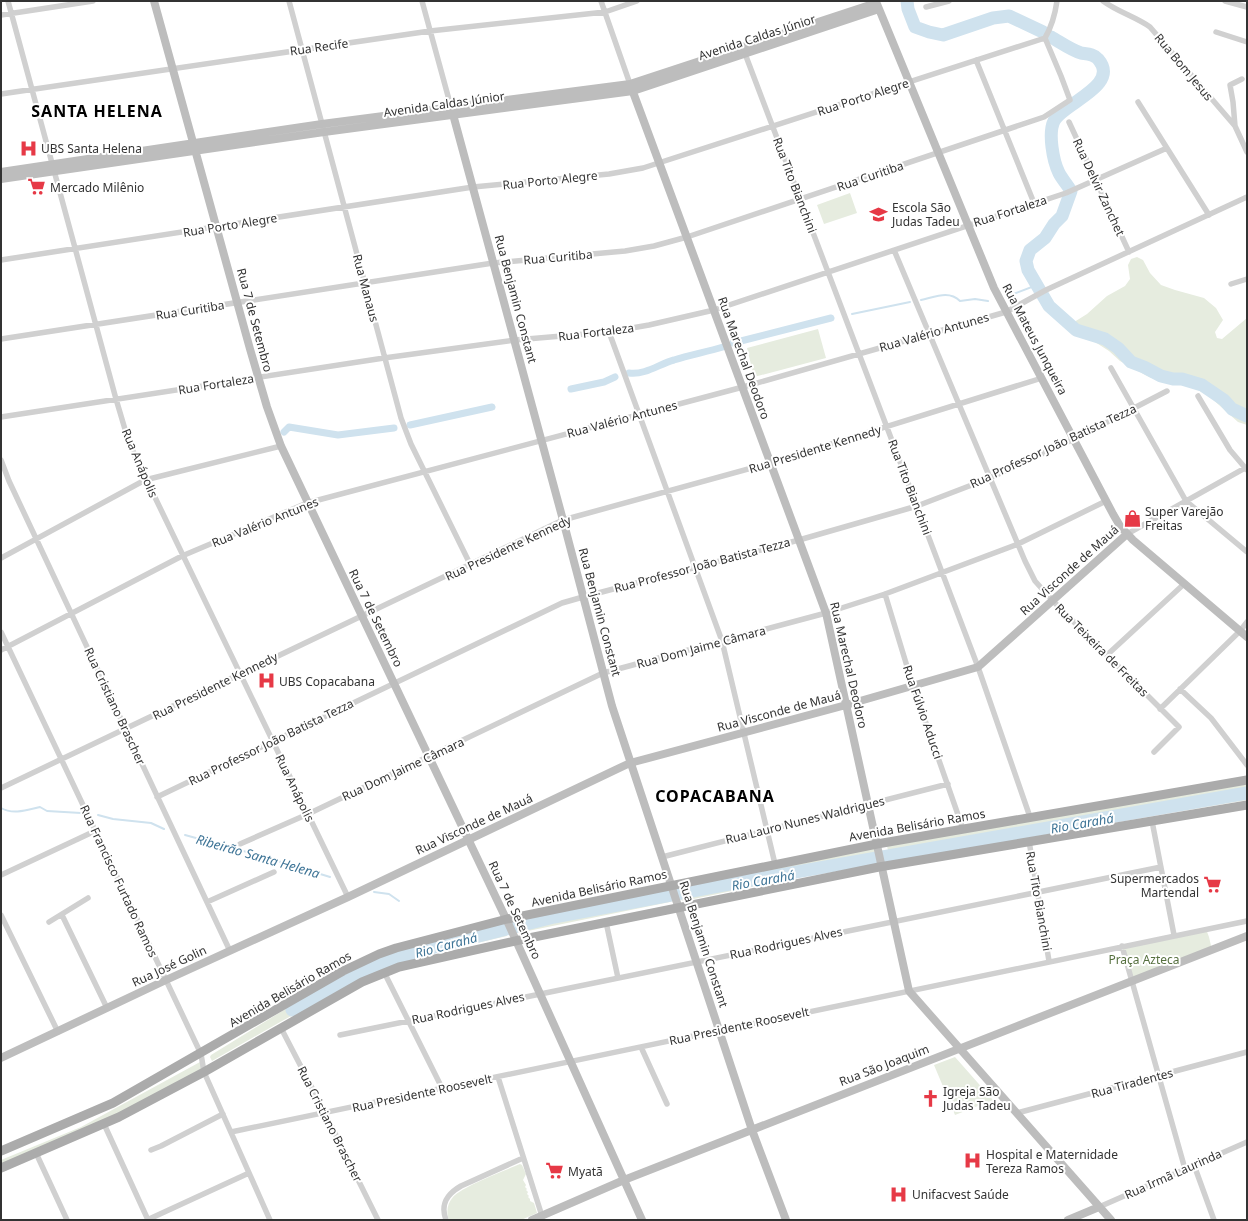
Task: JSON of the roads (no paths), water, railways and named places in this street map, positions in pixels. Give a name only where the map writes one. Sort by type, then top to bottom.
[{"type":"main road","name":"Avenida Belisário Ramos","points":[[1,1151],[113,1103],[201,1054],[343,971],[379,954],[396,948],[775,864],[963,829],[1247,780]]},
{"type":"main road","points":[[1,1168],[104,1124],[204,1072],[362,982],[384,972],[421,961],[515,936],[606,922],[678,904],[881,864],[1247,805]]},
{"type":"street","name":"Rua Anápolis","points":[[8,1],[127,436],[182,556],[348,897]]},
{"type":"street","points":[[1,15],[93,1]]},
{"type":"street","name":"Rua 7 de Setembro","points":[[154,1],[258,377],[281,446],[515,936],[642,1220]]},
{"type":"street","name":"Rua Manaus","points":[[289,1],[401,418],[424,472],[470,564]]},
{"type":"street","name":"Rua Benjamin Constant","points":[[422,1],[515,340],[603,673],[630,763],[752,1130],[786,1220]]},
{"type":"street","name":"Rua Marechal Deodoro","points":[[601,1],[826,613],[909,991],[1111,1220]]},
{"type":"street","name":"Rua Recife","points":[[1,94],[430,31],[605,12],[637,1]]},
{"type":"street","points":[[926,7],[949,1]]},
{"type":"street","points":[[1045,38],[1054,20],[1057,1]]},
{"type":"street","name":"Rua Bom Jesus","points":[[1103,1],[1117,10],[1144,22],[1150,27],[1235,126],[1247,152]]},
{"type":"street","points":[[1225,1],[1247,7]]},
{"type":"street","name":"Avenida Caldas Júnior","points":[[1,179],[54,168],[323,128],[632,87],[744,51],[877,4]]},
{"type":"street","name":"Rua Mateus Junqueira","points":[[877,4],[994,288],[1120,526],[1127,534],[1184,584],[1247,637]]},
{"type":"street","points":[[1216,32],[1247,42]]},
{"type":"street","name":"Rua Porto Alegre","points":[[1,260],[473,187],[609,174],[643,168],[1045,38]]},
{"type":"street","name":"Rua Curitiba","points":[[1,339],[493,262],[625,251],[654,246],[687,237],[1044,117],[1070,100],[1045,38]]},
{"type":"street","name":"Rua Tito Bianchini","points":[[744,51],[943,573],[978,667],[1030,818]]},
{"type":"street","points":[[976,60],[1034,203]]},
{"type":"street","points":[[1235,126],[1234,106],[1230,85],[1242,79]]},
{"type":"street","points":[[1138,102],[1209,215]]},
{"type":"street","name":"Rua Delvir Zanchet","points":[[1068,122],[1129,252]]},
{"type":"street","name":"Rua Fortaleza","points":[[1,417],[384,358],[515,340],[609,332],[714,310],[1075,189],[1167,148]]},
{"type":"street","name":"Avenida Caldas Júnior","points":[[1,172],[54,168]]},
{"type":"street","name":"Rua Valério Antunes","points":[[1,650],[182,556],[307,503],[743,388],[1006,312],[1046,290],[1247,197]]},
{"type":"street","name":"Rua Teixeira de Freitas","points":[[894,250],[1032,576],[1042,590],[1179,728],[1154,752]]},
{"type":"street","points":[[1231,284],[1247,279]]},
{"type":"street","points":[[609,332],[722,641],[775,864]]},
{"type":"street","points":[[1111,368],[1186,501],[1247,552]]},
{"type":"street","name":"Rua Presidente Kennedy","points":[[1,788],[563,520],[770,463],[1042,378]]},
{"type":"street","name":"Rua Professor João Batista Tezza","points":[[157,797],[544,611],[583,597],[799,540],[917,506],[990,478],[1074,439],[1167,391]]},
{"type":"street","points":[[1198,396],[1223,438],[1246,468]]},
{"type":"street","points":[[1,558],[146,480],[281,446]]},
{"type":"street","name":"Rua Cristiano Brascher","points":[[1,460],[9,481],[230,951]]},
{"type":"street","name":"Rua Visconde de Mauá","points":[[348,897],[630,763],[846,705],[978,667],[1127,534],[1246,468]]},
{"type":"street","name":"Rua Dom Jaime Câmara","points":[[240,844],[308,814],[603,673],[826,613],[884,594],[1018,544],[1106,501]]},
{"type":"street","points":[[1107,655],[1184,584]]},
{"type":"street","name":"Rua Fúlvio Aducci","points":[[884,594],[913,686],[963,829]]},
{"type":"street","points":[[1160,709],[1240,631],[1247,622]]},
{"type":"street","name":"Rua Francisco Furtado Ramos","points":[[1,632],[201,1054],[204,1072],[270,1220]]},
{"type":"street","points":[[1180,689],[1211,718],[1247,765]]},
{"type":"street","name":"Rua Lauro Nunes Waldrigues","points":[[662,857],[948,784]]},
{"type":"street","points":[[1152,821],[1174,935]]},
{"type":"street","points":[[1,875],[95,831]]},
{"type":"street","name":"Rua Tito Bianchini","points":[[1029,841],[1049,961]]},
{"type":"street","name":"Rua Rodrigues Alves","points":[[340,1035],[1161,867]]},
{"type":"street","points":[[207,902],[274,872]]},
{"type":"street","name":"Rua José Golin","points":[[1,1058],[166,980],[348,897]]},
{"type":"street","points":[[49,922],[88,898]]},
{"type":"street","points":[[1,915],[58,1032]]},
{"type":"street","points":[[62,915],[107,1008]]},
{"type":"street","name":"Rua Presidente Roosevelt","points":[[231,1132],[1247,921]]},
{"type":"street","points":[[606,922],[618,978]]},
{"type":"street","name":"Rua São Joaquim","points":[[532,1220],[624,1180],[1247,936]]},
{"type":"street","points":[[1122,946],[1185,1169]]},
{"type":"street","points":[[384,972],[442,1088]]},
{"type":"street","name":"Rua Cristiano Brascher","points":[[281,1028],[378,1220]]},
{"type":"street","points":[[641,1047],[666,1104]]},
{"type":"street","name":"Rua Tiradentes","points":[[1017,1114],[1247,1052]]},
{"type":"street","points":[[498,1077],[542,1216]]},
{"type":"street","points":[[151,1150],[223,1114]]},
{"type":"street","points":[[104,1124],[148,1220],[249,1173]]},
{"type":"street","name":"Rua Irmã Laurinda","points":[[1099,1206],[1247,1142]]},
{"type":"street","points":[[36,1153],[67,1220]]},
{"type":"street","points":[[446,1220],[444,1214],[444,1201],[454,1190],[523,1158]]},
{"type":"street","points":[[1194,1165],[1214,1220]]},
{"type":"street","points":[[1068,1220],[1099,1206]]},
{"type":"waterway","points":[[907,1],[908,9],[915,27],[929,32],[943,35],[993,18],[1009,16],[1043,32]]},
{"type":"waterway","points":[[1051,37],[1077,52],[1094,56],[1098,59],[1103,69],[1102,78],[1097,86],[1059,114],[1052,126],[1051,140],[1055,162],[1059,173],[1071,191],[1062,216],[1054,224],[1045,238],[1030,250],[1026,261],[1028,270],[1049,306],[1076,330],[1105,339],[1118,348],[1131,362],[1161,376],[1173,379],[1182,379],[1202,385],[1224,400],[1232,409],[1247,416]]},
{"type":"waterway","points":[[1008,296],[1037,285]]},
{"type":"waterway","points":[[921,300],[947,295],[960,301],[975,299],[988,301]]},
{"type":"waterway","points":[[852,314],[910,302]]},
{"type":"waterway","points":[[733,343],[831,318]]},
{"type":"waterway","points":[[629,373],[647,371],[674,360],[723,347]]},
{"type":"waterway","points":[[571,389],[604,382],[615,377]]},
{"type":"waterway","points":[[410,425],[492,407]]},
{"type":"waterway","points":[[284,432],[289,427],[338,435],[394,428]]},
{"type":"waterway","name":"Rio Carahá","points":[[292,1010],[377,965],[427,949],[554,917],[745,881],[1247,793]]},
{"type":"waterway","name":"Ribeirão Santa Helena","points":[[1,808],[15,812],[40,807],[47,811],[81,813]]},
{"type":"waterway","name":"Ribeirão Santa Helena","points":[[98,815],[113,819],[151,823],[164,829]]},
{"type":"waterway","name":"Ribeirão Santa Helena","points":[[185,835],[330,877]]},
{"type":"waterway","name":"Ribeirão Santa Helena","points":[[374,892],[389,894],[399,901]]},
{"type":"waterway","name":"Ribeirão Santa Helena","points":[[443,940],[445,945]]},
{"type":"place","name":"UBS Santa Helena","points":[[28,148]]},
{"type":"place","name":"Mercado Milênio","points":[[37,187]]},
{"type":"place","name":"Escola São Judas Tadeu","points":[[879,214]]},
{"type":"place","name":"Super Varejão Freitas","points":[[1132,518]]},
{"type":"place","name":"UBS Copacabana","points":[[266,681]]},
{"type":"place","name":"Supermercados Martendal","points":[[1212,885]]},
{"type":"place","name":"Igreja São Judas Tadeu","points":[[930,1098]]},
{"type":"place","name":"Hospital e Maternidade Tereza Ramos","points":[[973,1161]]},
{"type":"place","name":"Myatã","points":[[555,1171]]},
{"type":"place","name":"Unifacvest Saúde","points":[[899,1194]]},
{"type":"district","name":"SANTA HELENA","points":[[97,111]]},
{"type":"district","name":"COPACABANA","points":[[715,796]]},
{"type":"park label","name":"Praça Azteca","points":[[1144,959]]}]
